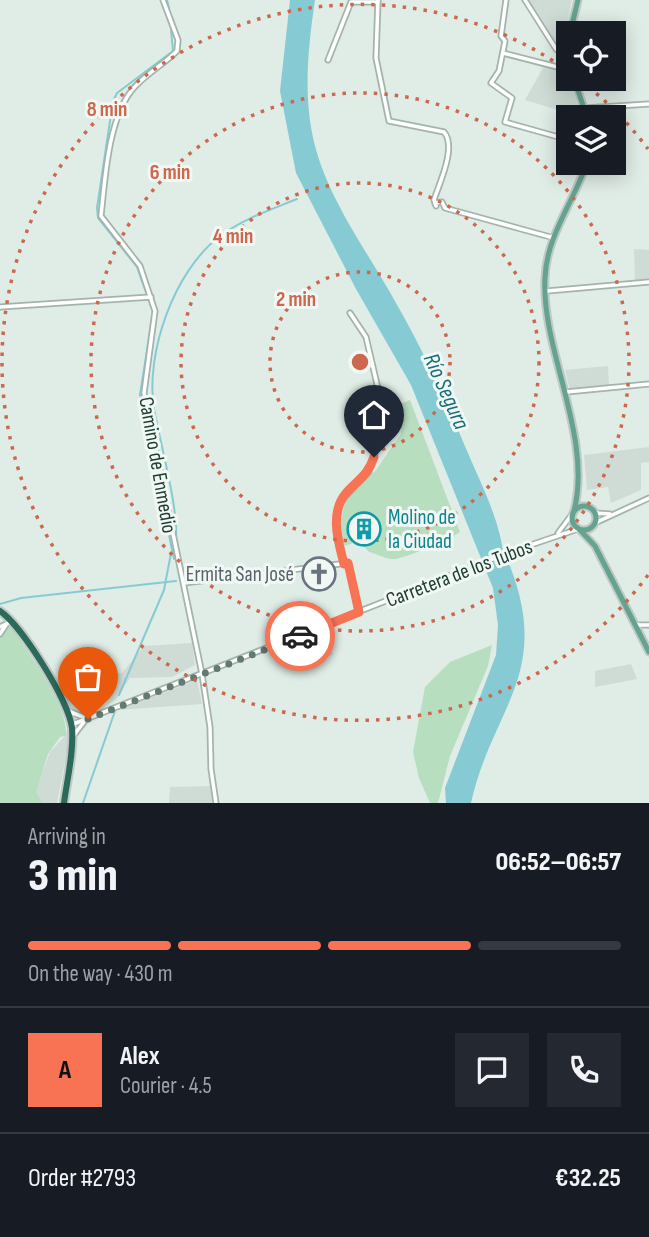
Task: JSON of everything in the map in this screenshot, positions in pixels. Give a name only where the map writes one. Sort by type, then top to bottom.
[{"type":"highway","points":[[0,611],[27,639],[66,709],[72,739],[64,803]]},
{"type":"main road","points":[[573,21],[578,0]]},
{"type":"main road","points":[[582,175],[554,238],[547,262],[544,291],[566,392],[577,487],[572,521],[595,546],[649,652]]},
{"type":"main road","points":[[577,487],[584,504],[595,513],[595,546]]},
{"type":"main road","points":[[574,512],[581,507],[589,507]]},
{"type":"main road","points":[[579,530],[594,525]]},
{"type":"street","name":"Camino de Enmedio","points":[[163,0],[178,40],[177,51],[141,80],[122,107],[106,168],[101,216],[140,266],[155,316],[144,393],[171,536],[184,583],[202,674],[211,727],[211,769],[216,803]]},
{"type":"street","points":[[506,0],[500,36],[505,41],[503,53],[499,71],[491,83],[512,98],[505,122],[556,136]]},
{"type":"street","points":[[525,0],[556,49]]},
{"type":"street","points":[[328,60],[351,2],[378,1],[376,58],[389,121],[444,132],[448,137],[435,205],[442,202],[445,208],[554,238]]},
{"type":"street","points":[[503,53],[556,67]]},
{"type":"street","points":[[626,105],[649,104]]},
{"type":"street","points":[[544,291],[649,282]]},
{"type":"street","points":[[0,307],[150,298]]},
{"type":"street","points":[[344,564],[336,527],[339,503],[369,472],[383,429],[379,393],[366,337],[350,313]]},
{"type":"street","points":[[566,392],[649,384]]},
{"type":"street","points":[[594,525],[612,513],[649,498]]},
{"type":"street","name":"Carretera de los Tubos","points":[[556,534],[574,512]]},
{"type":"street","points":[[595,513],[612,513]]},
{"type":"street","name":"Carretera de los Tubos","points":[[71,725],[556,534],[579,530]]},
{"type":"street","points":[[184,583],[348,563],[359,612]]},
{"type":"street","points":[[0,628],[10,622]]},
{"type":"street","points":[[0,634],[10,622]]},
{"type":"street","points":[[635,625],[649,625]]},
{"type":"street","points":[[66,709],[74,715],[88,719]]},
{"type":"street","name":"Carretera de los Tubos","points":[[72,739],[77,729],[88,719]]},
{"type":"shaded area","points":[[526,0],[572,0],[568,21],[556,21],[556,45]]},
{"type":"shaded area","points":[[544,66],[556,69],[556,91],[573,91],[578,105],[556,105],[556,109],[525,100]]},
{"type":"shaded area","points":[[634,249],[649,250],[649,280],[635,281]]},
{"type":"shaded area","points":[[608,366],[609,387],[570,390],[565,370]]},
{"type":"shaded area","points":[[649,447],[649,462],[641,463],[641,490],[611,503],[608,487],[587,490],[584,455]]},
{"type":"shaded area","points":[[327,629],[333,655],[310,659],[302,638]]},
{"type":"shaded area","points":[[192,643],[195,665],[172,677],[130,678],[116,699],[78,728],[67,751],[57,803],[39,803],[34,795],[50,752],[66,735],[71,709],[58,680],[122,673],[144,646]]},
{"type":"shaded area","points":[[631,664],[637,679],[595,687],[595,671]]},
{"type":"shaded area","points":[[197,680],[202,704],[118,710]]},
{"type":"shaded area","points":[[211,786],[212,803],[169,803],[170,787]]},
{"type":"green space","points":[[410,400],[460,532],[397,559],[369,552],[360,541],[341,547],[340,527],[345,501],[376,470],[401,434],[398,405]]},
{"type":"green space","points":[[9,624],[45,678],[65,723],[66,736],[60,737],[48,754],[36,792],[42,803],[0,803],[0,630]]},
{"type":"green space","points":[[492,645],[488,666],[450,756],[438,803],[430,803],[419,778],[413,752],[425,687],[450,662]]},
{"type":"water","points":[[290,0],[315,0],[308,89],[311,125],[320,163],[339,205],[406,321],[442,394],[490,504],[504,560],[510,566],[521,604],[525,636],[522,664],[514,690],[480,770],[471,803],[446,803],[445,788],[496,655],[498,625],[493,588],[411,385],[356,289],[296,173],[280,91]]},
{"type":"waterway","points":[[167,0],[169,8]]},
{"type":"waterway","points":[[147,295],[137,267],[98,218],[97,208],[113,101],[117,93],[173,51],[171,30]]},
{"type":"waterway","points":[[176,536],[174,509],[152,387],[154,363],[166,315],[189,270],[220,236],[247,220],[297,199]]},
{"type":"waterway","points":[[149,300],[153,312],[140,395],[174,559]]},
{"type":"waterway","points":[[119,695],[164,590],[171,553]]},
{"type":"waterway","points":[[0,604],[21,598],[176,581]]},
{"type":"waterway","points":[[83,803],[115,711]]},
{"type":"way so far","points":[[88,719],[300,636]]},
{"type":"place","name":"Molino de la Ciudad","points":[[364,529]]},
{"type":"place","name":"Ermita San José","points":[[319,574]]},
{"type":"route","points":[[300,636],[359,612],[348,563],[344,564],[338,541],[337,511],[344,495],[369,472],[374,457]]},
{"type":"water label","name":"Río Segura","points":[[447,391]]}]
